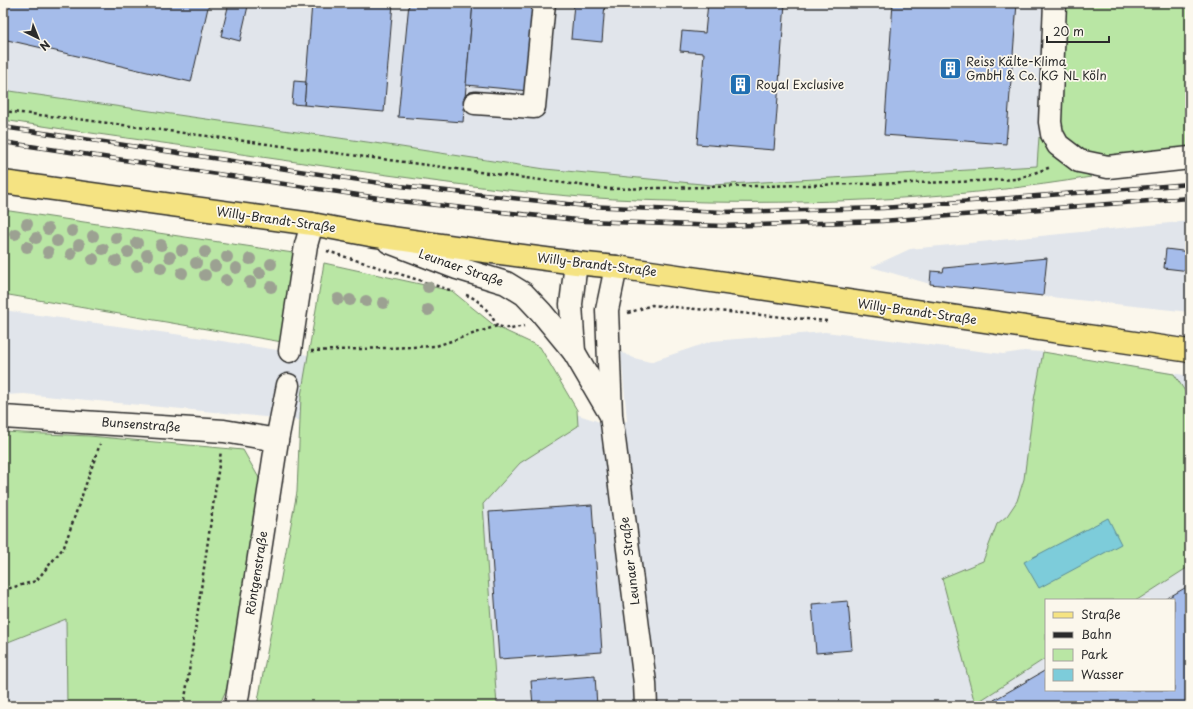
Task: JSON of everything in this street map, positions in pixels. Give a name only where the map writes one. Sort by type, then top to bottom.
[{"type":"main road","name":"Willy-Brandt-Straße","points":[[3,182],[309,234],[370,235],[616,267],[1190,352]]},
{"type":"street","points":[[474,103],[534,107],[544,3]]},
{"type":"street","points":[[1055,3],[1050,122],[1052,134],[1058,145],[1079,161],[1108,167],[1190,158]]},
{"type":"street","points":[[290,351],[309,234]]},
{"type":"street","name":"Leunaer Straße","points":[[370,235],[457,268],[506,283],[524,294],[574,352],[611,415]]},
{"type":"street","name":"Leunaer Straße","points":[[574,352],[571,304],[576,263]]},
{"type":"street","name":"Leunaer Straße","points":[[616,267],[607,310],[611,415],[645,683],[646,706]]},
{"type":"street","name":"Röntgenstraße","points":[[236,706],[277,440],[288,384]]},
{"type":"street","name":"Bunsenstraße","points":[[3,417],[29,420],[108,423],[224,431],[277,440]]},
{"type":"path","points":[[3,111],[85,120],[610,189],[957,182],[1017,179],[1052,167],[1079,161]]},
{"type":"path","points":[[309,234],[456,292]]},
{"type":"path","points":[[290,351],[436,346],[497,326],[490,314],[470,297],[463,294]]},
{"type":"path","points":[[607,310],[630,314],[652,305],[834,322]]},
{"type":"path","points":[[3,590],[36,581],[64,547],[108,423]]},
{"type":"path","points":[[184,706],[224,431]]},
{"type":"shaded area","points":[[3,3],[1045,3],[1038,166],[712,185],[545,169],[3,90]]},
{"type":"shaded area","points":[[1190,221],[1190,312],[930,284],[871,267],[910,249]]},
{"type":"shaded area","points":[[3,310],[203,338],[483,383],[612,426],[627,421],[621,352],[634,358],[650,362],[712,341],[825,332],[1003,354],[1024,351],[1043,352],[1190,376],[1190,706],[364,706],[402,430],[24,394],[3,395]]},
{"type":"shaded area","points":[[66,619],[67,706],[3,706],[3,644]]},
{"type":"green space","points":[[1067,3],[1190,3],[1190,153],[1084,159],[1059,136],[1056,110]]},
{"type":"green space","points":[[3,90],[545,169],[712,185],[1037,166],[1039,137],[1064,161],[1091,177],[948,195],[852,201],[707,202],[581,197],[414,179],[3,120]]},
{"type":"green space","points":[[3,210],[300,254],[288,343],[3,294]]},
{"type":"green space","points":[[324,263],[452,291],[495,326],[540,347],[577,410],[578,426],[520,463],[483,504],[497,706],[257,706],[297,492],[301,396]]},
{"type":"green space","points":[[1043,352],[1174,374],[1190,399],[1190,566],[1139,599],[1045,599],[1045,659],[975,704],[942,578],[983,561],[997,524],[1007,516],[1017,501],[1024,479],[1034,400]]},
{"type":"green space","points":[[3,432],[89,436],[243,450],[263,485],[230,681],[219,706],[67,706],[66,619],[3,644]]},
{"type":"water","points":[[1108,518],[1121,544],[1039,588],[1024,562]]},
{"type":"building","points":[[3,3],[209,3],[191,82],[3,39]]},
{"type":"building","points":[[229,3],[238,3],[248,6],[240,41],[221,36]]},
{"type":"building","points":[[312,3],[393,3],[384,112],[304,105]]},
{"type":"building","points":[[409,3],[473,3],[463,122],[398,117]]},
{"type":"building","points":[[473,3],[537,3],[529,91],[466,85]]},
{"type":"building","points":[[574,3],[605,3],[602,42],[571,39]]},
{"type":"building","name":"Royal Exclusive","points":[[708,3],[785,3],[774,150],[697,144],[704,53],[680,51],[682,31],[705,33]]},
{"type":"building","name":"Reiss Kälte-Klima GmbH & Co. KG NL Köln","points":[[893,3],[1017,3],[1006,144],[884,135]]},
{"type":"building","points":[[294,81],[306,82],[304,105],[292,104]]},
{"type":"building","points":[[1166,249],[1190,252],[1190,271],[1164,268]]},
{"type":"building","points":[[1047,258],[1043,296],[930,284],[931,271],[943,272],[944,268]]},
{"type":"building","points":[[1190,277],[1190,308],[1187,308]]},
{"type":"building","points":[[592,505],[602,652],[499,659],[489,512]]},
{"type":"building","points":[[1190,585],[1190,706],[998,706],[994,700],[1045,671],[1045,691],[1175,691],[1175,599],[1166,599]]},
{"type":"building","points":[[848,601],[852,650],[816,653],[812,604]]},
{"type":"building","points":[[595,676],[597,706],[533,706],[531,681]]},
{"type":"railway","points":[[3,127],[400,186],[586,206],[723,212],[883,208],[1190,184]]},
{"type":"railway","points":[[3,142],[399,201],[586,221],[722,226],[882,221],[1190,198]]},
{"type":"place","name":"Reiss Kälte-Klima GmbH & Co. KG NL Köln","points":[[950,69]]},
{"type":"place","name":"Royal Exclusive","points":[[740,85]]}]
